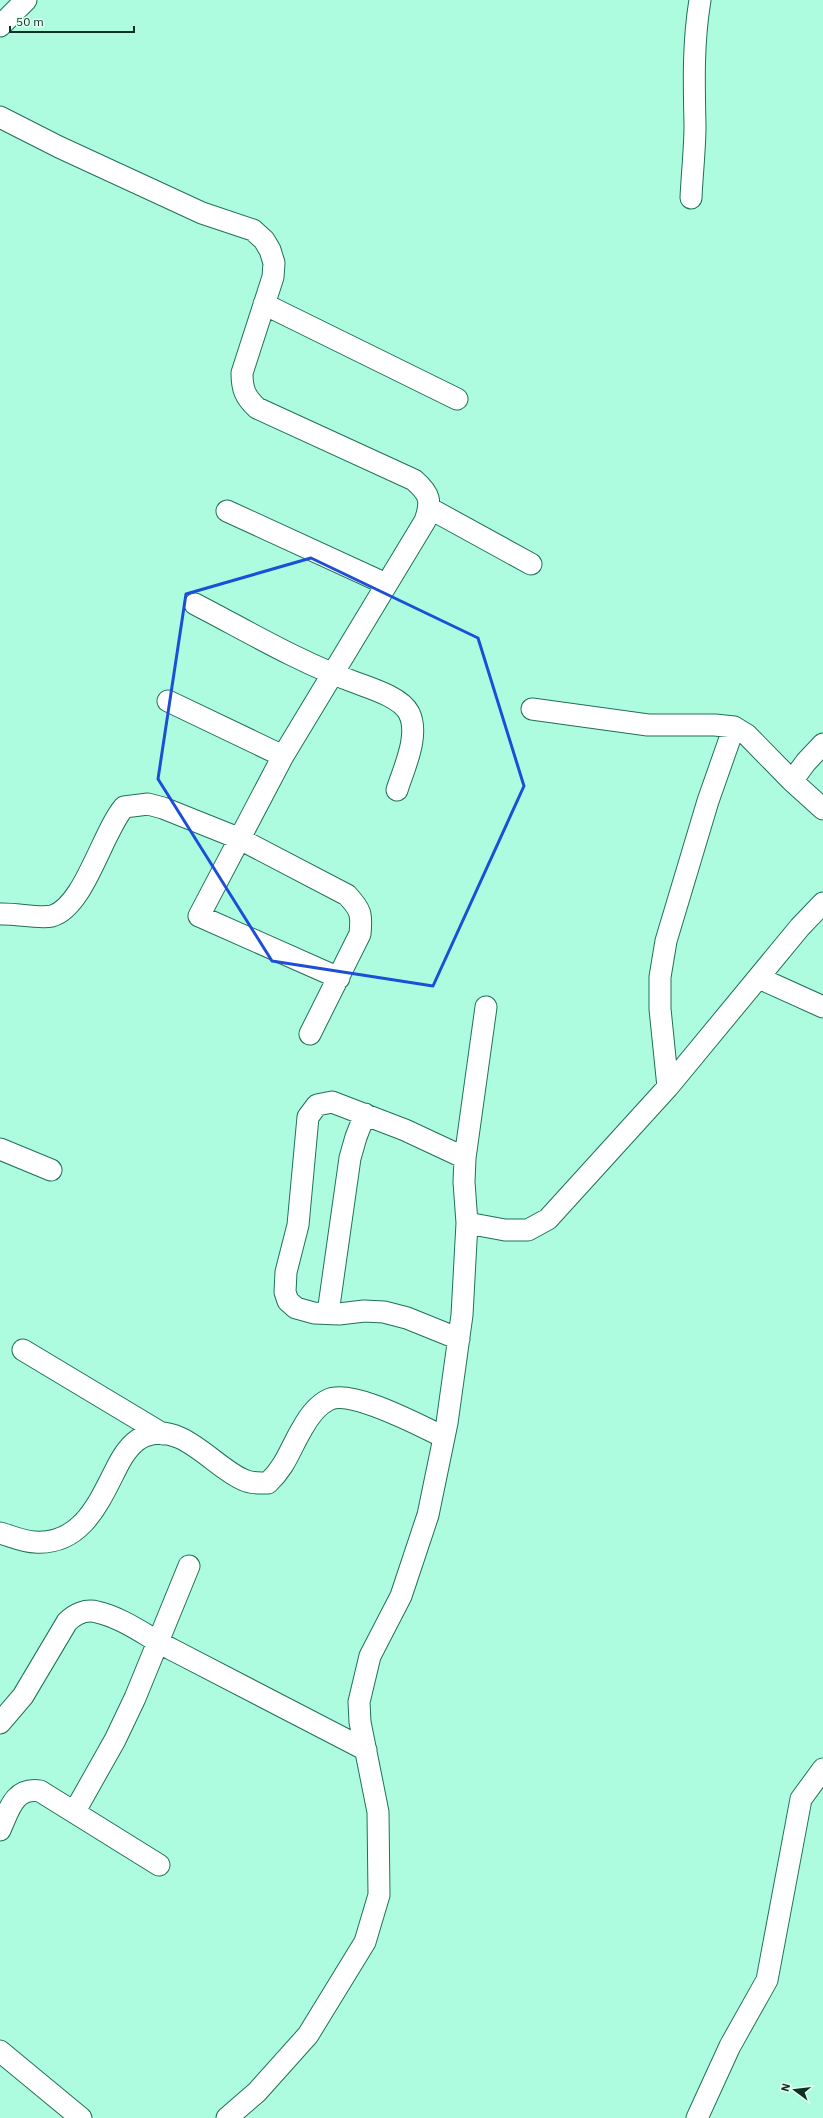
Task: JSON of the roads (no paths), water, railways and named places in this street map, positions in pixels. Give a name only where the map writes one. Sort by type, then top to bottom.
[{"type":"street","points":[[0,26],[26,0]]},
{"type":"street","points":[[691,198],[695,126],[693,72],[695,28],[700,0]]},
{"type":"street","points":[[0,117],[59,147],[202,213],[253,230],[264,240],[270,250],[274,263],[273,277],[242,373],[242,387],[247,399],[257,408],[414,480],[424,489],[429,498],[429,508],[425,521],[283,756],[238,838],[199,916],[339,978]]},
{"type":"street","points":[[264,304],[457,399]]},
{"type":"street","points":[[429,508],[531,564]]},
{"type":"street","points":[[227,511],[386,584]]},
{"type":"street","points":[[195,604],[332,674],[376,690],[399,702],[408,712],[413,724],[412,738],[398,790]]},
{"type":"street","points":[[168,701],[283,756]]},
{"type":"street","points":[[532,709],[648,725],[715,725],[734,727],[747,735],[792,781],[823,809]]},
{"type":"street","points":[[668,1087],[660,1009],[660,976],[666,941],[704,816],[734,727]]},
{"type":"street","points":[[792,781],[806,762],[823,744]]},
{"type":"street","points":[[0,914],[51,916],[62,912],[69,906],[79,892],[115,818],[124,807],[148,804],[163,808],[238,838],[347,895],[357,906],[361,918],[360,934],[310,1034]]},
{"type":"street","points":[[467,1223],[505,1230],[528,1230],[548,1219],[668,1087],[800,927],[823,903]]},
{"type":"street","points":[[759,978],[823,1007]]},
{"type":"street","points":[[227,2118],[257,2092],[308,2035],[365,1942],[379,1894],[378,1812],[360,1722],[359,1702],[363,1679],[370,1656],[401,1596],[428,1515],[444,1437],[462,1315],[467,1223],[464,1182],[465,1158],[486,1007]]},
{"type":"street","points":[[459,1339],[407,1318],[384,1312],[364,1311],[314,1313],[296,1308],[288,1301],[285,1292],[286,1272],[298,1225],[303,1154],[308,1117],[317,1105],[332,1102],[405,1130],[465,1158]]},
{"type":"street","points":[[328,1313],[350,1158],[365,1114]]},
{"type":"street","points":[[0,1149],[52,1170]]},
{"type":"street","points":[[23,1350],[163,1434]]},
{"type":"street","points":[[0,1533],[35,1542],[59,1540],[75,1531],[94,1511],[130,1446],[145,1436],[163,1434],[182,1438],[243,1480],[256,1484],[268,1483],[280,1471],[302,1429],[315,1409],[328,1400],[343,1396],[362,1400],[444,1437]]},
{"type":"street","points":[[75,1811],[115,1740],[135,1698],[189,1566]]},
{"type":"street","points":[[0,1723],[23,1696],[67,1622],[74,1616],[83,1612],[96,1611],[113,1617],[157,1642],[366,1750]]},
{"type":"street","points":[[697,2118],[730,2046],[767,1980],[801,1799],[823,1769]]},
{"type":"street","points":[[0,1830],[12,1803],[22,1792],[31,1789],[40,1791],[75,1811],[159,1865]]},
{"type":"street","points":[[0,2051],[81,2118]]}]
